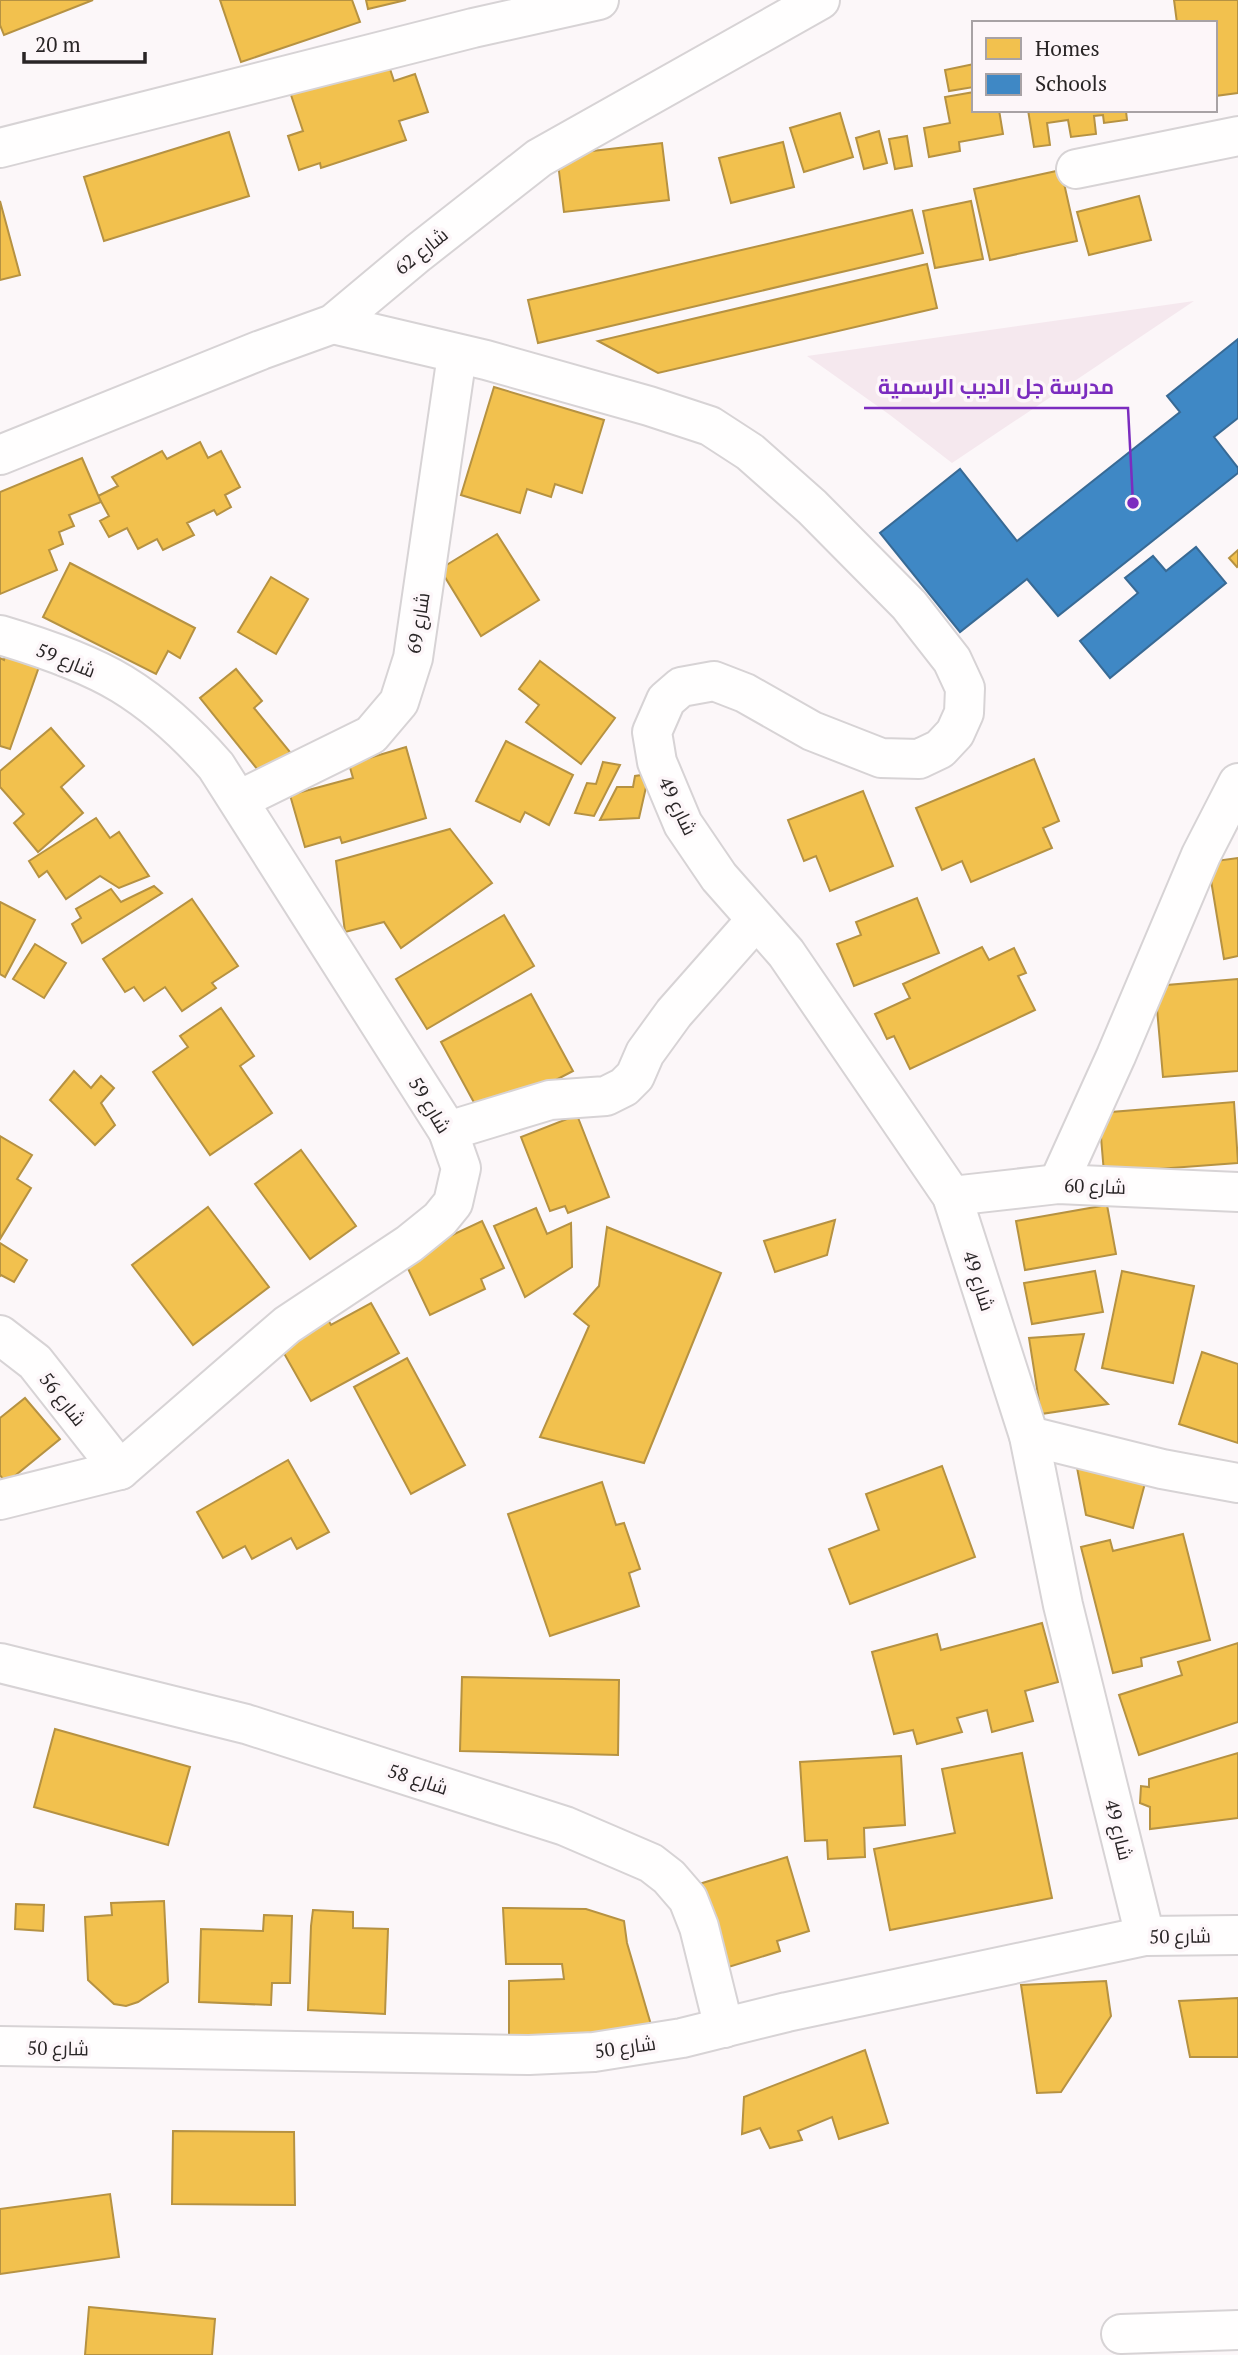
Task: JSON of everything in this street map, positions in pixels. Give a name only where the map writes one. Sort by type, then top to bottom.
[{"type":"street","points":[[0,148],[523,9],[599,0]]},
{"type":"street","name":"شارع 62","points":[[0,454],[333,324],[418,253],[540,158],[820,0]]},
{"type":"street","points":[[1076,169],[1238,136]]},
{"type":"street","name":"شارع 49","points":[[333,324],[486,360],[710,426],[750,452],[812,507],[909,605],[953,660],[965,688],[964,713],[955,733],[940,749],[919,760],[881,758],[812,731],[745,693],[714,681],[681,687],[666,699],[652,732],[657,762],[683,824],[719,877],[786,953],[952,1196],[1029,1436],[1063,1605],[1145,1936]]},
{"type":"street","name":"شارع 69","points":[[239,800],[371,735],[399,702],[413,658],[457,355]]},
{"type":"street","name":"شارع 59","points":[[0,635],[67,659],[120,683],[190,736],[216,766],[448,1131],[461,1168],[453,1203],[440,1219],[409,1244],[287,1325],[120,1470],[0,1500]]},
{"type":"street","points":[[1058,1184],[1116,1056],[1201,855],[1238,783]]},
{"type":"street","points":[[448,1131],[550,1100],[606,1096],[624,1087],[635,1076],[645,1053],[674,1013],[756,920]]},
{"type":"street","name":"شارع 60","points":[[952,1196],[1058,1184],[1238,1192]]},
{"type":"street","name":"شارع 56","points":[[0,1335],[34,1362],[120,1470]]},
{"type":"street","points":[[1029,1436],[1161,1469],[1238,1483]]},
{"type":"street","name":"شارع 58","points":[[0,1663],[246,1724],[565,1826],[651,1863],[669,1877],[688,1899],[699,1927],[724,2028]]},
{"type":"street","name":"شارع 50","points":[[0,2046],[529,2055],[594,2052],[682,2038],[787,2012],[1145,1936],[1238,1935]]},
{"type":"street","points":[[1121,2334],[1238,2330]]},
{"type":"shaded area","points":[[1194,301],[952,463],[807,356]]},
{"type":"building: Homes","points":[[0,0],[93,0],[4,35],[0,25]]},
{"type":"building: Homes","points":[[220,0],[352,0],[360,22],[241,62]]},
{"type":"building: Homes","points":[[366,0],[406,0],[368,9]]},
{"type":"building: Homes","points":[[1174,0],[1238,0],[1238,93],[1217,96],[1217,21],[1177,21]]},
{"type":"building: Homes","points":[[387,60],[394,81],[415,74],[428,112],[399,121],[406,140],[321,168],[320,163],[299,170],[288,136],[303,131],[290,92]]},
{"type":"building: Homes","points":[[972,64],[972,87],[949,91],[945,70]]},
{"type":"building: Homes","points":[[972,92],[972,112],[999,112],[1003,134],[959,142],[960,151],[929,157],[924,128],[950,123],[945,97]]},
{"type":"building: Homes","points":[[1028,112],[1126,112],[1127,120],[1104,123],[1103,115],[1094,116],[1096,134],[1071,137],[1068,120],[1047,123],[1050,145],[1034,147]]},
{"type":"building: Homes","points":[[840,113],[853,157],[804,172],[790,128]]},
{"type":"building: Homes","points":[[879,131],[887,163],[864,169],[856,138]]},
{"type":"building: Homes","points":[[229,132],[249,196],[104,241],[84,177]]},
{"type":"building: Homes","points":[[907,136],[912,166],[895,169],[889,139]]},
{"type":"building: Homes","points":[[783,142],[794,187],[731,203],[719,158]]},
{"type":"building: Homes","points":[[662,143],[669,200],[564,212],[557,155]]},
{"type":"building: Homes","points":[[1061,170],[1077,241],[990,260],[974,189]]},
{"type":"building: Homes","points":[[1139,196],[1151,240],[1089,255],[1077,212]]},
{"type":"building: Homes","points":[[0,201],[20,275],[0,280]]},
{"type":"building: Homes","points":[[971,201],[983,259],[935,268],[923,211]]},
{"type":"building: Homes","points":[[912,210],[923,253],[538,343],[528,300]]},
{"type":"building: Homes","points":[[927,264],[937,308],[658,373],[598,341]]},
{"type":"building: Homes","points":[[494,387],[604,420],[582,493],[555,484],[551,497],[527,489],[520,513],[461,495]]},
{"type":"building: Homes","points":[[200,442],[208,458],[221,451],[240,487],[225,495],[231,507],[217,515],[214,510],[187,523],[194,535],[163,550],[157,539],[138,549],[127,528],[109,537],[100,521],[109,516],[98,496],[118,486],[112,477],[162,451],[167,459]]},
{"type":"building: Homes","points":[[82,458],[101,502],[69,515],[74,526],[59,532],[63,544],[49,550],[57,570],[0,594],[0,492]]},
{"type":"building: Homes","points":[[497,534],[539,600],[481,636],[440,569]]},
{"type":"building: Homes","points":[[1238,550],[1238,566],[1237,567],[1229,558]]},
{"type":"building: Homes","points":[[70,563],[195,628],[180,658],[168,651],[156,674],[43,617]]},
{"type":"building: Homes","points":[[271,577],[308,599],[276,654],[238,632]]},
{"type":"building: Homes","points":[[7,649],[41,661],[10,749],[0,746],[0,658],[4,660]]},
{"type":"building: Homes","points":[[540,661],[615,718],[581,764],[526,722],[539,705],[519,689]]},
{"type":"building: Homes","points":[[236,669],[262,701],[254,708],[290,752],[262,775],[200,698]]},
{"type":"building: Homes","points":[[51,728],[84,766],[61,787],[83,813],[38,852],[14,823],[24,814],[0,787],[0,771]]},
{"type":"building: Homes","points":[[506,741],[573,775],[549,825],[525,812],[520,822],[476,801]]},
{"type":"building: Homes","points":[[406,747],[426,818],[342,843],[340,837],[305,847],[290,795],[353,778],[349,764]]},
{"type":"building: Homes","points":[[1034,759],[1059,821],[1043,828],[1052,848],[971,882],[962,861],[942,870],[916,808]]},
{"type":"building: Homes","points":[[603,762],[620,765],[594,816],[575,813],[587,783],[596,784]]},
{"type":"building: Homes","points":[[649,774],[639,818],[600,820],[617,787],[633,787],[635,776]]},
{"type":"building: Homes","points":[[863,791],[893,866],[830,891],[816,856],[804,861],[788,820]]},
{"type":"building: Homes","points":[[96,818],[110,838],[119,832],[149,876],[119,888],[100,876],[66,899],[47,871],[39,877],[29,861]]},
{"type":"building: Homes","points":[[450,829],[492,883],[401,948],[384,922],[345,932],[336,861]]},
{"type":"building: Homes","points":[[1238,858],[1238,956],[1224,959],[1208,862]]},
{"type":"building: Homes","points":[[154,886],[162,893],[82,943],[72,924],[81,918],[76,909],[111,889],[121,902]]},
{"type":"building: Homes","points":[[917,898],[939,953],[854,986],[837,944],[861,935],[856,922]]},
{"type":"building: Homes","points":[[192,899],[238,966],[212,983],[216,988],[182,1011],[165,987],[144,1001],[134,987],[125,992],[103,959]]},
{"type":"building: Homes","points":[[0,902],[35,920],[5,977],[0,974]]},
{"type":"building: Homes","points":[[504,915],[534,966],[427,1029],[396,979]]},
{"type":"building: Homes","points":[[35,944],[66,963],[44,998],[13,979]]},
{"type":"building: Homes","points":[[982,947],[989,960],[1014,948],[1026,973],[1018,976],[1035,1010],[910,1069],[894,1036],[887,1039],[875,1014],[910,998],[903,984]]},
{"type":"building: Homes","points":[[1238,979],[1238,1071],[1163,1077],[1155,986]]},
{"type":"building: Homes","points":[[531,994],[573,1071],[500,1109],[477,1108],[441,1042]]},
{"type":"building: Homes","points":[[221,1008],[254,1056],[240,1066],[272,1113],[210,1155],[153,1072],[188,1047],[180,1036]]},
{"type":"building: Homes","points":[[74,1071],[91,1088],[101,1076],[114,1088],[101,1103],[115,1125],[95,1145],[50,1100]]},
{"type":"building: Homes","points":[[1234,1102],[1238,1163],[1104,1173],[1099,1113]]},
{"type":"building: Homes","points":[[577,1115],[609,1197],[568,1213],[565,1206],[550,1211],[521,1137]]},
{"type":"building: Homes","points":[[0,1136],[32,1155],[17,1179],[31,1188],[0,1239]]},
{"type":"building: Homes","points":[[301,1150],[356,1226],[310,1259],[255,1184]]},
{"type":"building: Homes","points":[[1107,1205],[1116,1254],[1025,1270],[1016,1221]]},
{"type":"building: Homes","points":[[208,1207],[269,1287],[193,1345],[132,1265]]},
{"type":"building: Homes","points":[[536,1208],[547,1234],[571,1223],[572,1267],[525,1297],[494,1226]]},
{"type":"building: Homes","points":[[835,1220],[827,1255],[775,1272],[764,1241]]},
{"type":"building: Homes","points":[[482,1221],[504,1268],[481,1279],[485,1289],[430,1315],[403,1258]]},
{"type":"building: Homes","points":[[607,1227],[721,1273],[644,1463],[540,1437],[589,1326],[574,1314],[599,1286]]},
{"type":"building: Homes","points":[[0,1243],[27,1260],[14,1282],[0,1276]]},
{"type":"building: Homes","points":[[1095,1271],[1103,1312],[1032,1324],[1024,1283]]},
{"type":"building: Homes","points":[[1122,1271],[1194,1286],[1173,1383],[1102,1368]]},
{"type":"building: Homes","points":[[371,1303],[399,1353],[311,1401],[277,1341],[325,1314],[331,1325]]},
{"type":"building: Homes","points":[[1084,1334],[1075,1370],[1108,1404],[1041,1414],[1029,1338]]},
{"type":"building: Homes","points":[[1202,1352],[1238,1364],[1238,1443],[1179,1424]]},
{"type":"building: Homes","points":[[407,1358],[465,1465],[411,1494],[354,1387]]},
{"type":"building: Homes","points":[[25,1398],[60,1439],[6,1483],[0,1475],[0,1418]]},
{"type":"building: Homes","points":[[1074,1452],[1148,1472],[1133,1528],[1086,1515]]},
{"type":"building: Homes","points":[[288,1460],[329,1532],[297,1549],[291,1538],[252,1559],[245,1546],[223,1558],[197,1512]]},
{"type":"building: Homes","points":[[942,1466],[975,1557],[850,1604],[829,1549],[879,1530],[866,1494]]},
{"type":"building: Homes","points":[[602,1482],[616,1525],[624,1523],[640,1569],[629,1573],[639,1606],[550,1636],[508,1514]]},
{"type":"building: Homes","points":[[1183,1534],[1210,1640],[1141,1658],[1142,1666],[1113,1673],[1081,1547],[1110,1540],[1113,1551]]},
{"type":"building: Homes","points":[[1042,1623],[1058,1682],[1025,1691],[1033,1721],[992,1732],[987,1710],[957,1718],[962,1732],[917,1744],[913,1730],[894,1734],[872,1652],[937,1634],[941,1650]]},
{"type":"building: Homes","points":[[1238,1643],[1238,1722],[1139,1755],[1119,1695],[1182,1675],[1178,1662]]},
{"type":"building: Homes","points":[[462,1677],[619,1680],[618,1755],[460,1751]]},
{"type":"building: Homes","points":[[55,1729],[190,1767],[168,1845],[34,1807]]},
{"type":"building: Homes","points":[[1022,1753],[1052,1898],[890,1930],[874,1849],[955,1833],[942,1769]]},
{"type":"building: Homes","points":[[1238,1753],[1238,1818],[1150,1829],[1150,1807],[1140,1803],[1141,1786],[1149,1787],[1149,1779]]},
{"type":"building: Homes","points":[[901,1756],[905,1825],[864,1828],[865,1857],[828,1859],[827,1840],[805,1841],[800,1762]]},
{"type":"building: Homes","points":[[787,1857],[809,1931],[777,1941],[780,1951],[722,1969],[696,1885]]},
{"type":"building: Homes","points":[[164,1901],[168,1982],[138,2002],[126,2006],[114,2004],[88,1980],[85,1917],[112,1915],[111,1903]]},
{"type":"building: Homes","points":[[16,1904],[44,1905],[43,1931],[15,1929]]},
{"type":"building: Homes","points":[[503,1908],[586,1909],[624,1921],[627,1943],[652,2028],[509,2040],[509,1981],[564,1979],[562,1964],[506,1964]]},
{"type":"building: Homes","points":[[313,1910],[353,1912],[353,1928],[388,1929],[385,2014],[308,2010]]},
{"type":"building: Homes","points":[[264,1915],[292,1916],[290,1983],[272,1983],[271,2005],[199,2002],[201,1929],[263,1931]]},
{"type":"building: Homes","points":[[1106,1981],[1111,2016],[1061,2092],[1037,2093],[1021,1985]]},
{"type":"building: Homes","points":[[1238,1998],[1238,2057],[1190,2057],[1179,2001]]},
{"type":"building: Homes","points":[[865,2050],[888,2123],[839,2139],[832,2117],[798,2131],[802,2140],[770,2148],[760,2128],[742,2134],[744,2097]]},
{"type":"building: Homes","points":[[173,2131],[294,2132],[295,2205],[172,2204]]},
{"type":"building: Homes","points":[[110,2194],[119,2257],[0,2274],[0,2209]]},
{"type":"building: Homes","points":[[89,2307],[215,2319],[212,2355],[85,2355]]},
{"type":"building: Schools","points":[[1238,339],[1238,418],[1214,437],[1238,468],[1238,473],[1058,616],[1027,579],[960,632],[880,533],[960,469],[1017,541],[1180,412],[1167,396]]},
{"type":"building: Schools","points":[[1196,547],[1226,583],[1110,678],[1080,641],[1138,593],[1125,578],[1153,556],[1166,571]]},
{"type":"place","name":"مدرسة جل الديب الرسمية","points":[[1133,503]]}]
